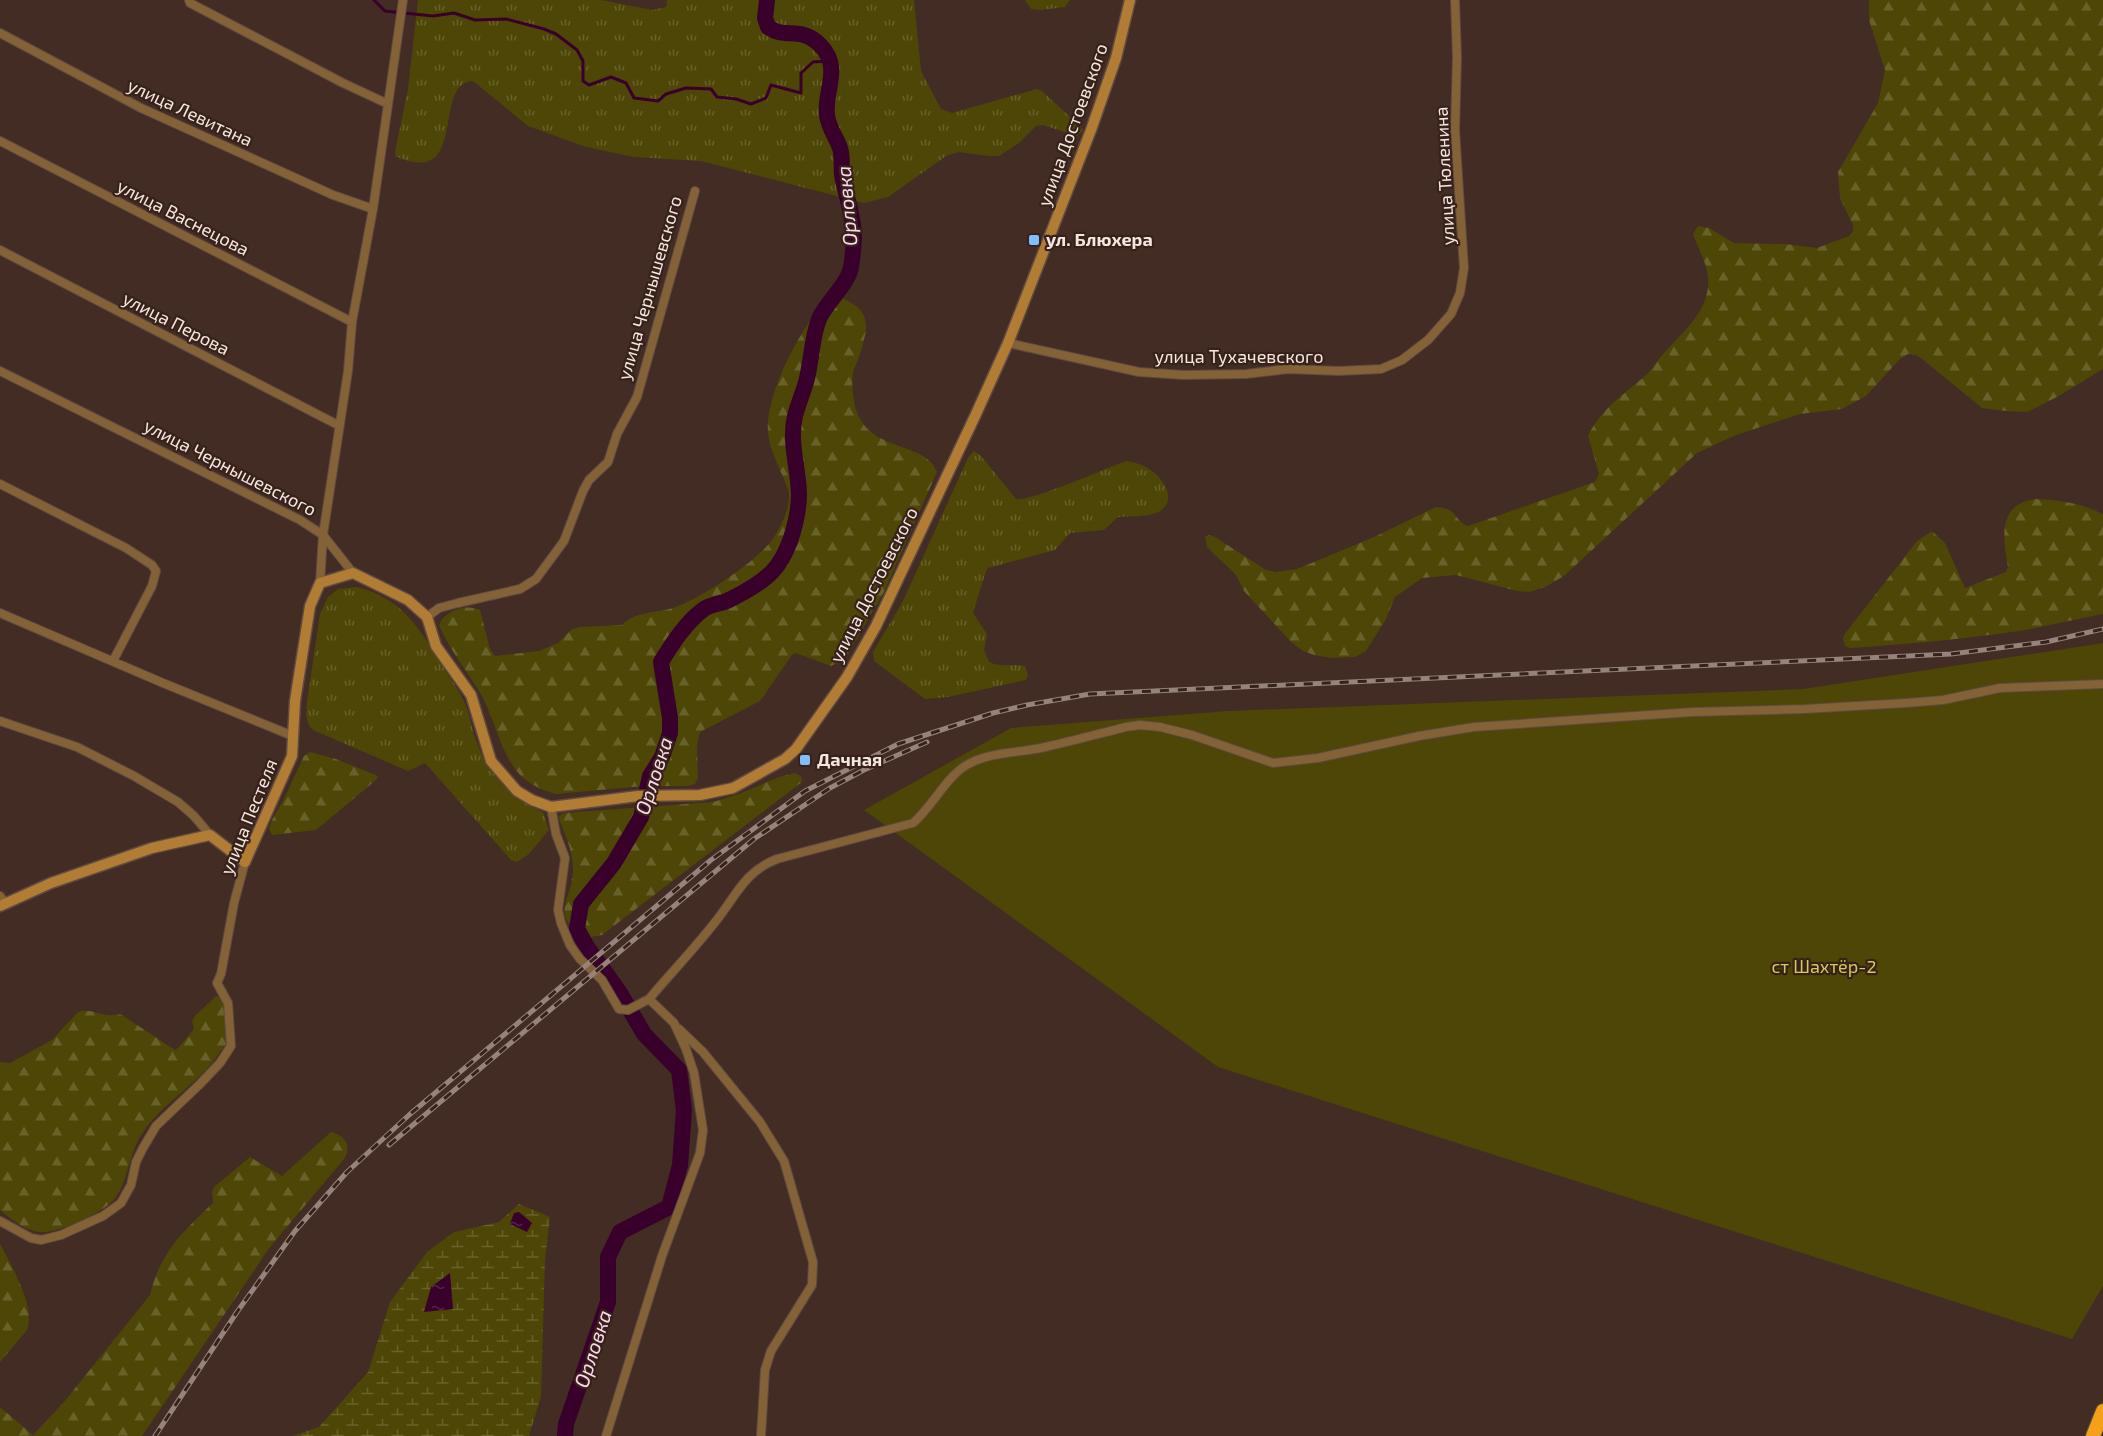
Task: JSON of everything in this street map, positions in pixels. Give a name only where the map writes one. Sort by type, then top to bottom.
[{"type":"highway","points":[[2093,1436],[2103,1411]]},
{"type":"main road","name":"улица Достоевского","points":[[551,807],[638,796],[700,795],[733,788],[766,771],[796,749],[847,677],[876,626],[1008,343],[1091,129],[1116,58],[1130,0]]},
{"type":"main road","name":"улица Чернышевского","points":[[354,573],[408,600],[427,617]]},
{"type":"main road","points":[[320,583],[354,573]]},
{"type":"main road","name":"улица Пестеля","points":[[245,862],[264,815],[290,764],[295,701],[310,606],[320,583]]},
{"type":"main road","points":[[427,617],[436,646],[471,695],[491,761],[517,791],[551,807]]},
{"type":"main road","points":[[2,902],[152,848],[210,835],[245,862]]},
{"type":"street","points":[[189,0],[189,3],[280,51],[388,104]]},
{"type":"street","points":[[320,583],[323,535],[348,371],[352,322],[373,209],[403,0]]},
{"type":"street","name":"улица Тюленина","points":[[1428,340],[1451,314],[1460,293],[1464,268],[1455,130],[1457,57],[1455,0]]},
{"type":"street","name":"улица Левитана","points":[[0,33],[141,108],[333,195],[373,209]]},
{"type":"street","name":"улица Васнецова","points":[[0,141],[352,322]]},
{"type":"street","name":"улица Чернышевского","points":[[427,617],[439,608],[520,589],[536,579],[564,541],[583,491],[589,480],[608,462],[617,434],[637,397],[695,191]]},
{"type":"street","name":"улица Перова","points":[[0,250],[338,425]]},
{"type":"street","name":"улица Тухачевского","points":[[1008,343],[1139,372],[1192,375],[1246,374],[1288,369],[1338,371],[1381,369],[1402,360],[1428,340]]},
{"type":"street","name":"улица Чернышевского","points":[[0,371],[300,520],[323,535],[354,573]]},
{"type":"street","points":[[0,484],[126,548],[152,565],[156,575],[152,586],[113,661]]},
{"type":"street","points":[[0,613],[293,736]]},
{"type":"street","points":[[551,807],[556,834],[564,858],[558,910],[566,937],[580,959],[602,980],[619,1008],[632,1009],[649,999],[716,921],[749,876],[762,865],[913,823],[925,813],[956,773],[967,765],[988,757],[1040,748],[1140,724],[1192,735],[1273,763],[1318,758],[1419,736],[1474,727],[1693,712],[1906,703],[1943,700],[2000,687],[2103,684]]},
{"type":"street","points":[[0,721],[77,747],[134,776],[178,802],[195,816],[210,835]]},
{"type":"street","name":"улица Пестеля","points":[[0,1221],[31,1238],[48,1239],[103,1216],[121,1203],[127,1193],[136,1162],[156,1126],[207,1077],[231,1046],[228,1003],[217,983],[245,862]]},
{"type":"street","points":[[649,999],[729,1082],[760,1122],[784,1161],[813,1262],[812,1285],[771,1352],[765,1370],[761,1436]]},
{"type":"street","points":[[606,1436],[662,1256],[700,1153],[703,1130],[694,1073],[686,1048],[674,1023]]},
{"type":"green space","points":[[418,0],[601,0],[652,10],[666,7],[667,0],[914,0],[921,71],[941,109],[952,113],[1037,89],[1042,91],[1083,131],[1077,136],[1043,125],[1036,126],[1019,143],[999,156],[959,152],[946,156],[888,197],[864,203],[701,161],[634,157],[586,147],[528,126],[473,81],[461,86],[454,98],[442,147],[433,159],[418,163],[395,156],[395,152],[408,89]]},
{"type":"green space","points":[[1025,0],[1070,0],[1065,7],[1041,10],[1031,9]]},
{"type":"green space","points":[[1869,0],[2103,0],[2103,369],[2027,412],[2006,411],[1982,408],[1922,359],[1908,354],[1900,359],[1866,396],[1842,409],[1800,414],[1736,435],[1697,453],[1564,576],[1545,587],[1529,592],[1456,575],[1422,578],[1395,597],[1386,619],[1366,651],[1355,657],[1332,658],[1314,655],[1303,651],[1291,642],[1244,591],[1236,575],[1207,547],[1205,537],[1209,535],[1215,537],[1266,570],[1276,572],[1297,569],[1374,537],[1436,507],[1448,509],[1468,526],[1595,482],[1599,474],[1588,436],[1593,426],[1613,403],[1648,373],[1703,306],[1708,280],[1706,266],[1693,234],[1698,226],[1709,228],[1734,243],[1785,244],[1817,248],[1849,236],[1853,231],[1853,225],[1840,198],[1838,172],[1878,103],[1885,70],[1869,20]]},
{"type":"green space","points":[[839,297],[859,308],[866,322],[864,339],[853,371],[852,382],[856,410],[863,424],[885,440],[922,455],[931,462],[937,472],[884,592],[849,652],[843,660],[831,666],[796,653],[792,655],[760,701],[700,732],[697,747],[698,777],[695,784],[556,794],[543,790],[523,778],[515,770],[504,750],[482,696],[443,635],[439,625],[442,620],[451,612],[469,607],[475,608],[480,610],[490,649],[495,656],[539,651],[558,643],[571,630],[580,627],[622,625],[633,617],[673,608],[710,589],[749,563],[776,534],[783,522],[789,501],[788,490],[768,436],[768,421],[775,389],[798,340],[817,310],[827,298]]},
{"type":"green space","points":[[974,451],[981,456],[1016,499],[1024,499],[1052,490],[1126,461],[1143,466],[1160,478],[1167,491],[1167,503],[1156,513],[1118,517],[1104,530],[1070,533],[1055,550],[988,568],[973,613],[987,634],[984,650],[989,662],[993,664],[1025,666],[1028,675],[1026,680],[948,697],[925,699],[874,661],[873,652],[903,601],[968,458]]},
{"type":"green space","points":[[2035,499],[2070,503],[2103,514],[2103,614],[2025,630],[1981,636],[1850,648],[1845,646],[1844,635],[1917,541],[1932,531],[1945,543],[1965,588],[2006,572],[2008,567],[2004,534],[2008,515],[2023,502]]},
{"type":"green space","points":[[357,587],[386,599],[408,616],[434,651],[462,696],[474,735],[487,763],[511,792],[543,812],[549,830],[529,854],[517,862],[511,860],[425,763],[408,771],[310,727],[307,706],[320,614],[328,597],[338,589]]},
{"type":"green space","name":"ст Шахтёр-2","points":[[2103,643],[2103,1286],[2072,1339],[1218,1067],[864,810],[1011,728],[1228,711],[1803,689]]},
{"type":"green space","points":[[310,752],[336,759],[378,776],[316,830],[272,835],[269,829],[272,820],[304,756]]},
{"type":"green space","points":[[795,773],[801,776],[802,782],[602,935],[585,938],[567,921],[565,906],[572,882],[573,865],[558,817],[563,813],[713,802]]},
{"type":"green space","points":[[216,996],[223,996],[226,1003],[227,1042],[202,1074],[150,1123],[134,1149],[120,1190],[110,1203],[92,1216],[48,1232],[28,1229],[0,1210],[0,1062],[10,1063],[52,1040],[78,1012],[86,1011],[122,1015],[175,1050],[194,1029],[192,1021],[196,1015]]},
{"type":"green space","points":[[331,1132],[346,1142],[347,1150],[344,1159],[270,1247],[142,1436],[0,1436],[0,1407],[33,1435],[64,1402],[150,1295],[154,1280],[166,1255],[191,1224],[213,1203],[214,1187],[250,1157],[282,1176]]},
{"type":"green space","points":[[519,1204],[550,1217],[545,1260],[541,1396],[529,1436],[292,1436],[319,1427],[368,1372],[390,1302],[427,1252],[454,1232],[499,1222]]},
{"type":"green space","points":[[0,1243],[21,1286],[29,1320],[27,1330],[0,1362]]},
{"type":"water","points":[[519,1212],[532,1223],[527,1232],[510,1224],[514,1213]]},
{"type":"water","points":[[450,1273],[453,1309],[424,1312],[431,1287]]},
{"type":"waterway","points":[[374,0],[385,11],[433,16],[454,13],[475,20],[506,19],[544,29],[556,34],[577,50],[583,61],[583,81],[589,85],[611,77],[626,83],[634,98],[658,101],[666,94],[686,88],[711,89],[717,97],[736,99],[751,104],[766,98],[771,85],[801,93],[801,73],[813,62],[829,61]]},
{"type":"waterway","name":"Орловка","points":[[565,1436],[566,1424],[608,1302],[608,1257],[620,1232],[669,1207],[680,1165],[684,1110],[679,1070],[644,1034],[620,993],[577,929],[581,904],[614,863],[641,817],[650,776],[662,757],[670,733],[670,718],[661,662],[697,614],[707,607],[735,597],[761,581],[777,566],[786,550],[796,521],[799,502],[793,435],[795,416],[808,374],[819,319],[846,280],[852,261],[854,230],[842,175],[841,151],[827,115],[831,80],[830,63],[827,54],[814,40],[800,34],[775,31],[768,27],[765,18],[767,0]]},
{"type":"railway","points":[[155,1436],[237,1312],[295,1231],[347,1172],[409,1115],[711,860],[805,791],[898,744],[993,713],[1090,694],[1951,654],[2046,642],[2103,629]]},
{"type":"railway","points":[[389,1145],[754,839],[830,788],[927,742]]},
{"type":"place","name":"ул. Блюхера","points":[[1034,240]]},
{"type":"place","name":"Дачная","points":[[805,760]]}]
